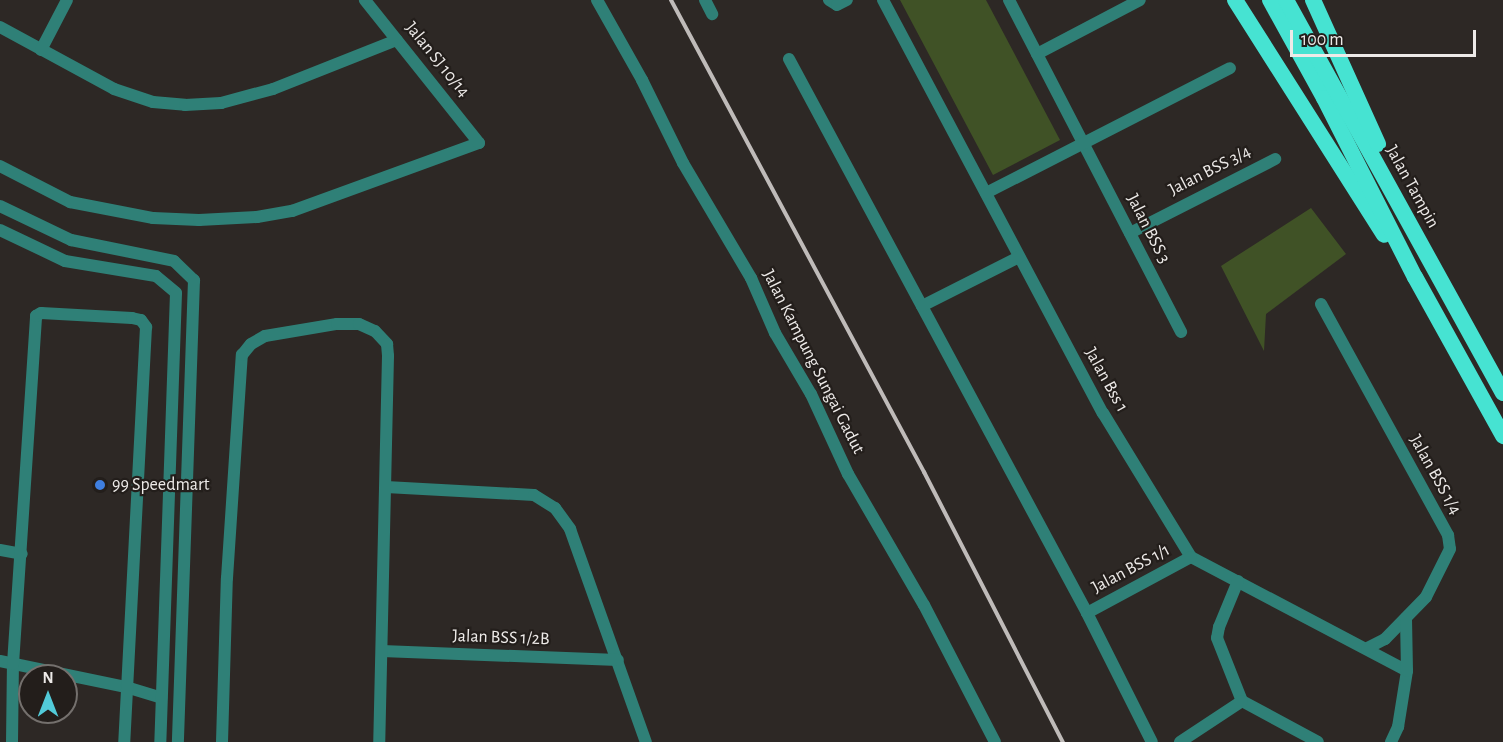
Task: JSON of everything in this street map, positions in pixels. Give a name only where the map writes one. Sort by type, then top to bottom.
[{"type":"highway","points":[[1235,0],[1378,228],[1414,277],[1503,436]]},
{"type":"highway","name":"Jalan Tampin","points":[[1270,0],[1324,98],[1414,277]]},
{"type":"highway","name":"Jalan Tampin","points":[[1287,0],[1503,393]]},
{"type":"highway","points":[[1313,0],[1401,192],[1405,215]]},
{"type":"street","points":[[42,50],[68,0]]},
{"type":"street","name":"Jalan SJ 10/14","points":[[0,166],[70,202],[153,218],[198,220],[257,217],[292,211],[479,143],[365,0]]},
{"type":"street","name":"Jalan Kampung Sungai Gadut","points":[[597,0],[642,80],[683,163],[751,278],[775,333],[811,394],[849,474],[924,605],[995,742]]},
{"type":"street","points":[[705,0],[712,14]]},
{"type":"street","points":[[830,0],[837,4],[847,0]]},
{"type":"street","name":"Jalan Bss 1","points":[[883,0],[1114,432],[1191,557]]},
{"type":"street","name":"Jalan BSS 3","points":[[1009,0],[1181,332]]},
{"type":"street","points":[[1037,54],[1140,0]]},
{"type":"street","points":[[0,27],[114,88],[153,102],[185,105],[221,102],[273,88],[397,40]]},
{"type":"street","points":[[789,59],[1087,613],[1152,742]]},
{"type":"street","points":[[986,194],[1230,68]]},
{"type":"street","name":"Jalan BSS 3/4","points":[[1130,233],[1275,159]]},
{"type":"street","points":[[0,206],[71,240],[174,261],[194,280],[178,742]]},
{"type":"street","points":[[0,230],[65,261],[156,276],[176,293],[160,742]]},
{"type":"street","points":[[922,306],[1019,257]]},
{"type":"street","name":"Jalan BSS 1/4","points":[[1321,304],[1448,536],[1450,549],[1426,597],[1385,639],[1367,648]]},
{"type":"street","points":[[12,742],[14,664],[36,316],[42,313],[141,320],[146,327],[124,742]]},
{"type":"street","points":[[222,742],[227,578],[242,355],[251,344],[266,336],[337,324],[359,324],[375,331],[387,344],[388,356],[379,742]]},
{"type":"street","points":[[386,487],[534,495],[555,508],[570,529],[646,742]]},
{"type":"street","points":[[0,550],[22,554]]},
{"type":"street","points":[[1191,557],[1407,671]]},
{"type":"street","name":"Jalan BSS 1/1","points":[[1087,613],[1191,557]]},
{"type":"street","points":[[1238,581],[1219,627],[1217,638],[1242,701],[1318,742]]},
{"type":"street","points":[[1391,742],[1398,727],[1407,671],[1406,618]]},
{"type":"street","name":"Jalan BSS 1/2B","points":[[382,651],[618,660]]},
{"type":"street","points":[[0,661],[126,687],[161,698]]},
{"type":"street","points":[[1180,742],[1242,701]]},
{"type":"green space","points":[[900,0],[986,0],[1060,140],[993,175]]},
{"type":"green space","points":[[1311,208],[1346,254],[1266,314],[1264,351],[1221,266]]},
{"type":"railway","points":[[671,0],[924,472],[1063,742]]},
{"type":"place","name":"99 Speedmart","points":[[100,485]]}]
